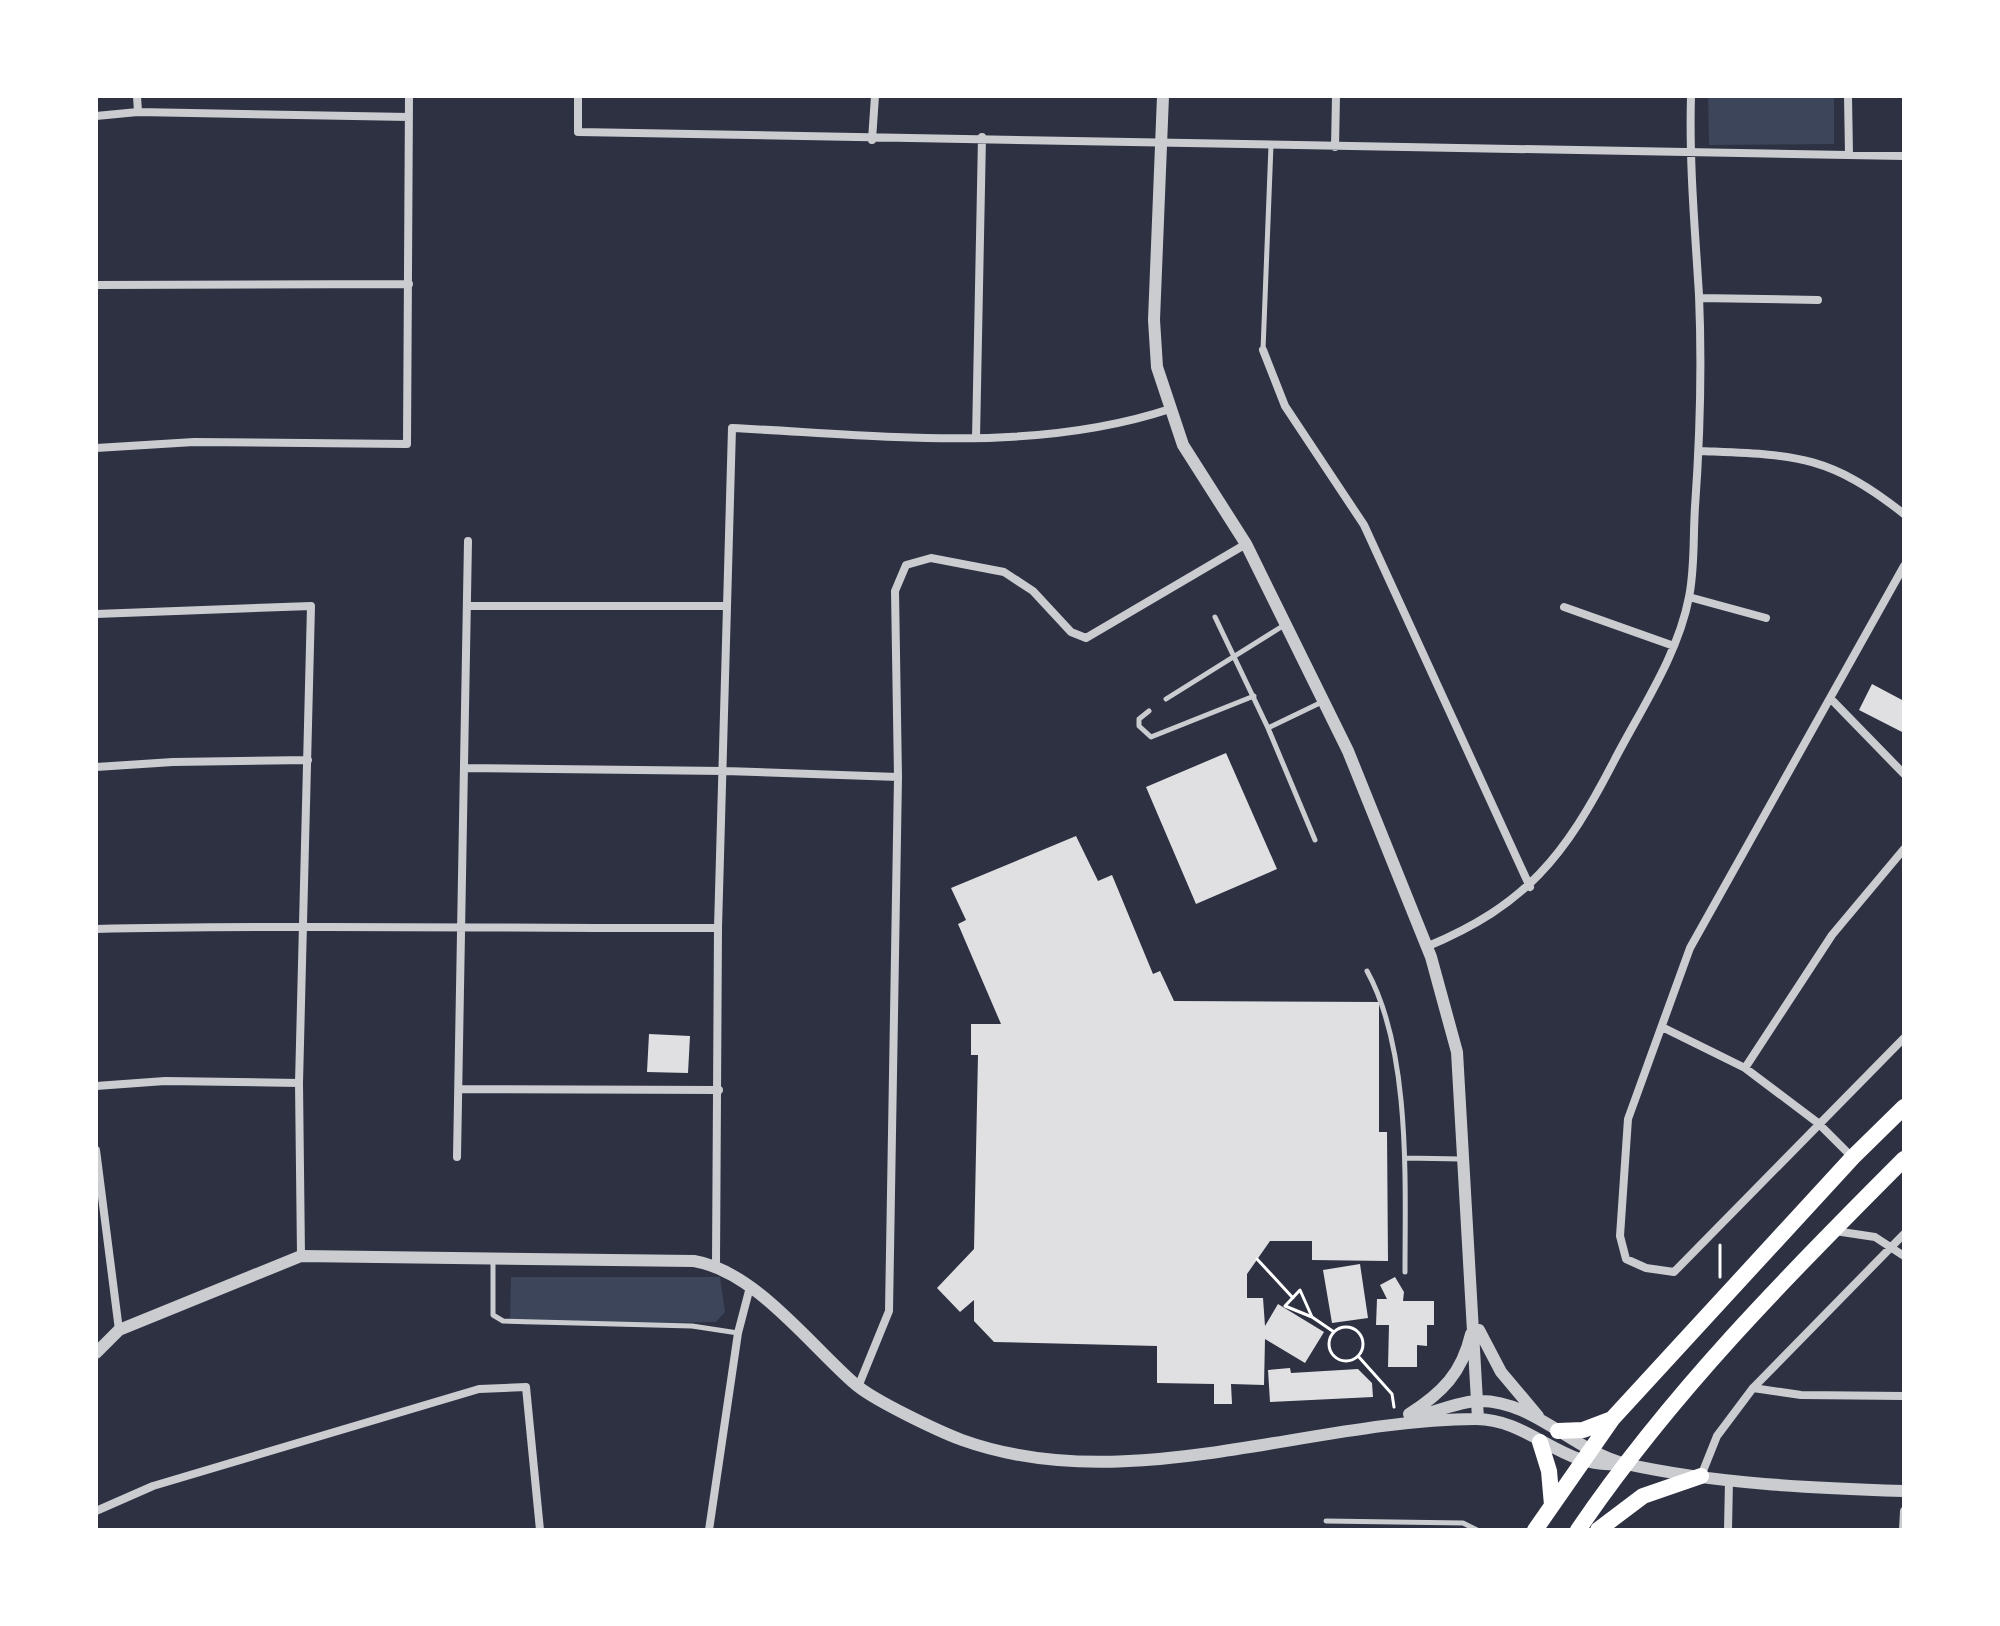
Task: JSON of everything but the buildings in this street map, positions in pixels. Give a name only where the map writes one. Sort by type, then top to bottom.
[{"type":"main road","points":[[1535,1530],[1613,1418],[1853,1157],[1904,1107]]},
{"type":"main road","points":[[1578,1530],[1623,1463],[1697,1375],[1904,1159]]},
{"type":"main road","points":[[1551,1427],[1583,1430],[1613,1418]]},
{"type":"main road","points":[[1540,1442],[1549,1471],[1552,1505]]},
{"type":"main road","points":[[1598,1530],[1643,1496],[1701,1476]]},
{"type":"street","points":[[137,96],[138,112]]},
{"type":"street","points":[[96,448],[194,442],[407,444],[409,96]]},
{"type":"street","points":[[578,96],[578,132],[872,140],[982,137],[1335,147],[1904,156]]},
{"type":"street","points":[[872,140],[875,96]]},
{"type":"street","points":[[1163,96],[1164,142],[1154,320],[1157,367],[1183,445],[1246,544],[1325,700],[1426,947],[1457,1052],[1475,1319],[1478,1419]]},
{"type":"street","points":[[1335,147],[1336,96]]},
{"type":"street","points":[[1426,947],[1491,915],[1530,888],[1590,809],[1674,646],[1689,597],[1699,451],[1699,298],[1689,152],[1691,96]]},
{"type":"street","points":[[1848,96],[1849,155]]},
{"type":"street","points":[[96,116],[138,112],[409,117]]},
{"type":"street","points":[[976,438],[982,137]]},
{"type":"street","points":[[96,285],[409,284]]},
{"type":"street","points":[[1699,298],[1818,300]]},
{"type":"street","points":[[1263,350],[1285,406],[1364,525],[1530,888]]},
{"type":"street","points":[[716,1264],[718,928],[725,771],[732,428],[976,438],[1085,431],[1127,423],[1170,409]]},
{"type":"street","points":[[1699,451],[1791,455],[1823,463],[1874,490],[1904,514]]},
{"type":"street","points":[[457,1157],[468,541]]},
{"type":"street","points":[[858,1387],[889,1311],[898,777],[895,591],[906,565],[931,558],[1004,572],[1033,591],[1071,632],[1086,638],[1103,632],[1246,544]]},
{"type":"street","points":[[1904,566],[1690,948],[1628,1119],[1620,1236],[1626,1259],[1646,1268],[1674,1272],[1904,1038]]},
{"type":"street","points":[[1689,597],[1766,618]]},
{"type":"street","points":[[96,614],[311,606],[306,924],[299,1083],[301,1256]]},
{"type":"street","points":[[467,606],[727,606]]},
{"type":"street","points":[[1564,607],[1674,646]]},
{"type":"street","points":[[1830,698],[1904,774]]},
{"type":"street","points":[[96,767],[173,762],[308,760]]},
{"type":"street","points":[[465,768],[725,771],[898,777]]},
{"type":"street","points":[[1745,1068],[1832,935],[1904,849]]},
{"type":"street","points":[[96,929],[306,924],[463,930],[718,928]]},
{"type":"street","points":[[1662,1027],[1745,1068],[1818,1123],[1853,1157]]},
{"type":"street","points":[[96,1086],[165,1081],[299,1083]]},
{"type":"street","points":[[459,1089],[719,1090]]},
{"type":"street","points":[[96,1150],[119,1330]]},
{"type":"street","points":[[1832,1231],[1861,1233],[1904,1256]]},
{"type":"street","points":[[1701,1476],[1717,1436],[1753,1388],[1904,1234]]},
{"type":"street","points":[[96,1353],[119,1330],[301,1256],[694,1261],[716,1264],[750,1287],[858,1387],[961,1439],[1043,1460],[1130,1462],[1397,1422],[1477,1401],[1512,1408],[1551,1427]]},
{"type":"street","points":[[709,1530],[738,1333],[750,1287]]},
{"type":"street","points":[[1397,1422],[1431,1401],[1450,1383],[1466,1354],[1475,1319]]},
{"type":"street","points":[[1475,1319],[1492,1358],[1551,1427],[1586,1456]]},
{"type":"street","points":[[96,1511],[153,1486],[479,1389],[526,1387],[540,1530]]},
{"type":"street","points":[[1753,1388],[1801,1395],[1904,1396]]},
{"type":"street","points":[[1397,1422],[1478,1419],[1507,1425],[1540,1442],[1586,1456],[1623,1463],[1729,1480],[1904,1491]]},
{"type":"street","points":[[1728,1530],[1729,1480]]},
{"type":"street","points":[[1903,1530],[1904,1511]]},
{"type":"lane","points":[[1263,350],[1271,144]]},
{"type":"lane","points":[[1215,617],[1235,653],[1315,840]]},
{"type":"lane","points":[[1166,699],[1287,623]]},
{"type":"lane","points":[[1149,711],[1139,719],[1139,726],[1145,734],[1162,735],[1254,696]]},
{"type":"lane","points":[[1268,728],[1325,700]]},
{"type":"lane","points":[[1367,971],[1387,1013],[1405,1158],[1405,1272]]},
{"type":"lane","points":[[1405,1158],[1462,1159]]},
{"type":"lane","points":[[493,1259],[493,1315],[503,1321],[692,1326],[738,1333]]},
{"type":"lane","points":[[1326,1521],[1463,1523],[1477,1530]]},
{"type":"path","points":[[1718,1229],[1719,1302]]},
{"type":"path","points":[[1257,1259],[1293,1298]]},
{"type":"path","points":[[1312,1317],[1300,1290],[1285,1306],[1312,1317],[1334,1332]]},
{"type":"path","points":[[1345,1326],[1356,1330],[1363,1339],[1358,1356],[1348,1361],[1332,1354],[1329,1342],[1334,1332],[1345,1326]]},
{"type":"path","points":[[1358,1356],[1392,1394],[1397,1422]]},
{"type":"shaded area","points":[[1708,96],[1834,96],[1834,144],[1709,145]]},
{"type":"shaded area","points":[[511,1277],[720,1277],[725,1312],[716,1322],[525,1325],[510,1319]]}]
